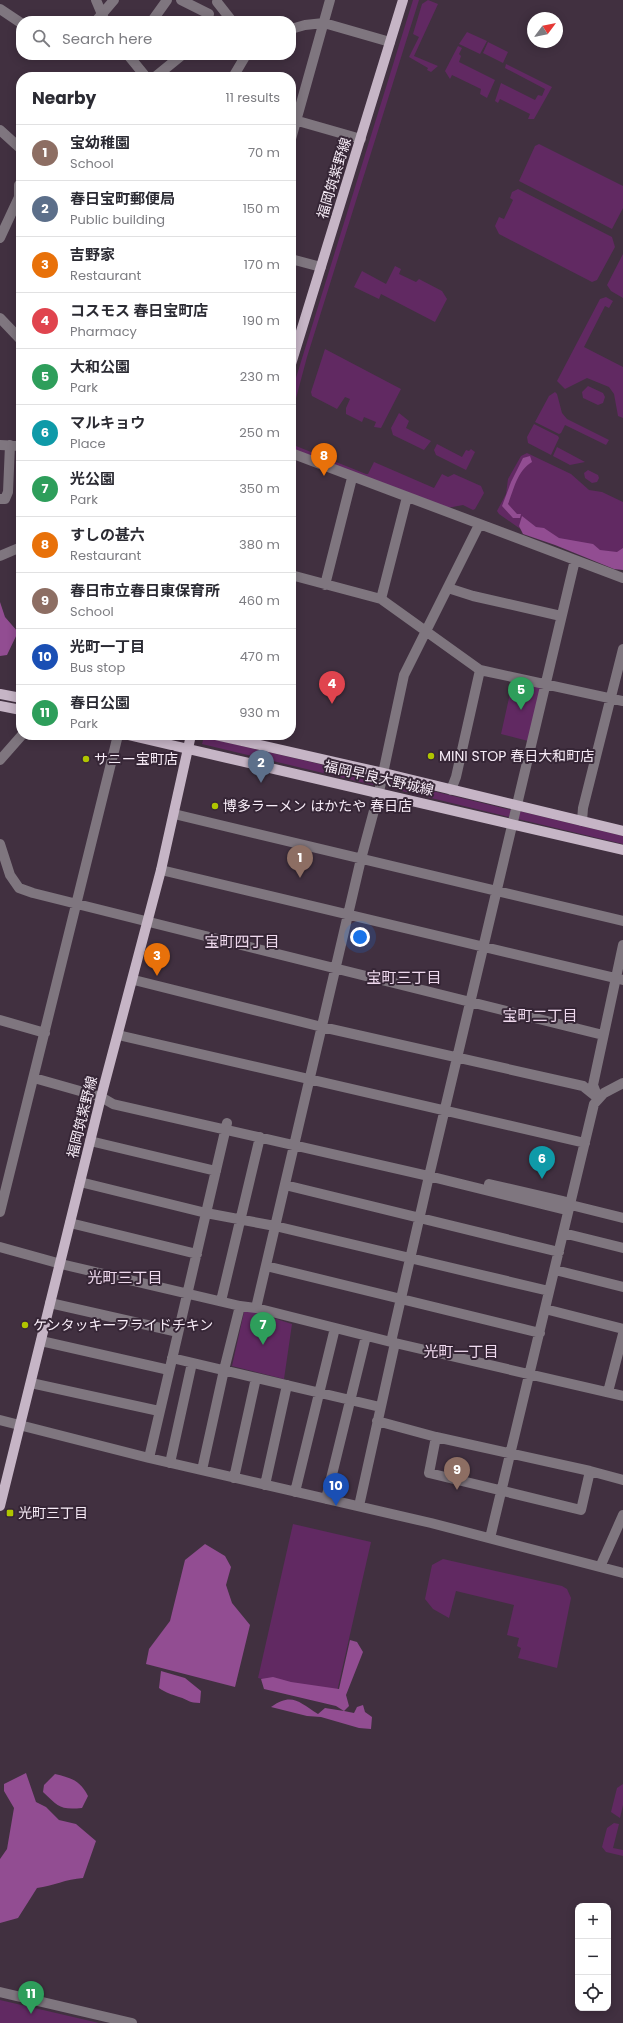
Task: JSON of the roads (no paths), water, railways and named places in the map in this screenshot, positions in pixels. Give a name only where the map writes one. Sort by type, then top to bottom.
[{"type":"main road","name":"福岡筑紫野線","points":[[296,348],[403,0]]},
{"type":"main road","points":[[0,694],[16,697]]},
{"type":"main road","points":[[0,706],[16,709]]},
{"type":"main road","name":"福岡早良大野城線","points":[[149,740],[512,823],[623,850]]},
{"type":"main road","name":"福岡筑紫野線","points":[[0,1506],[61,1264],[90,1141],[134,980],[174,814],[190,740]]},
{"type":"main road","name":"福岡早良大野城線","points":[[238,740],[383,773],[623,831]]},
{"type":"street","points":[[96,0],[100,16]]},
{"type":"street","points":[[103,16],[114,0]]},
{"type":"street","points":[[156,16],[167,0]]},
{"type":"street","points":[[181,0],[205,16]]},
{"type":"street","points":[[296,113],[330,0]]},
{"type":"street","points":[[208,16],[217,1],[228,16]]},
{"type":"street","points":[[0,9],[16,20]]},
{"type":"street","points":[[296,28],[324,23],[390,42]]},
{"type":"street","points":[[132,60],[142,72]]},
{"type":"street","points":[[161,72],[176,60]]},
{"type":"street","points":[[236,72],[243,60]]},
{"type":"street","points":[[296,120],[361,139]]},
{"type":"street","points":[[0,130],[16,144]]},
{"type":"street","points":[[0,238],[16,203]]},
{"type":"street","points":[[296,260],[321,267]]},
{"type":"street","points":[[0,318],[16,335]]},
{"type":"street","points":[[0,499],[5,499],[8,492],[5,445],[16,446]]},
{"type":"street","points":[[296,455],[352,478],[407,497],[623,578]]},
{"type":"street","points":[[325,585],[352,478]]},
{"type":"street","points":[[381,598],[407,497]]},
{"type":"street","points":[[256,1308],[361,859],[383,773],[404,675],[480,525]]},
{"type":"street","points":[[0,556],[16,549]]},
{"type":"street","points":[[359,1506],[409,1259],[575,560]]},
{"type":"street","points":[[296,576],[381,598],[480,670],[546,683],[623,701]]},
{"type":"street","points":[[448,588],[473,596],[561,616]]},
{"type":"street","points":[[582,821],[583,808],[623,649]]},
{"type":"street","points":[[451,790],[456,777],[480,670]]},
{"type":"street","points":[[0,760],[18,740]]},
{"type":"street","points":[[0,1212],[3,1186],[34,1078],[117,740]]},
{"type":"street","points":[[174,814],[623,921]]},
{"type":"street","points":[[0,844],[10,875],[19,888],[148,922],[603,1035]]},
{"type":"street","points":[[161,870],[619,980]]},
{"type":"street","points":[[598,1098],[593,1085],[603,1035],[619,980],[623,945]]},
{"type":"street","points":[[134,980],[322,1027],[583,1086],[598,1098]]},
{"type":"street","points":[[0,1020],[45,1033]]},
{"type":"street","points":[[118,1035],[444,1112],[585,1143]]},
{"type":"street","points":[[34,1078],[102,1097],[113,1104],[226,1126],[429,1173],[562,1209],[570,1205],[623,1218]]},
{"type":"street","points":[[490,1538],[503,1492],[594,1104],[598,1098],[623,1083]]},
{"type":"street","points":[[226,1126],[260,1137],[295,1142]]},
{"type":"street","points":[[149,1458],[226,1126]]},
{"type":"street","points":[[221,1301],[260,1137]]},
{"type":"street","points":[[90,1141],[216,1171]]},
{"type":"street","points":[[80,1182],[206,1213],[275,1226],[549,1291]]},
{"type":"street","points":[[285,1185],[559,1252]]},
{"type":"street","points":[[70,1223],[197,1254]]},
{"type":"street","points":[[563,1233],[623,1248]]},
{"type":"street","points":[[0,1247],[61,1264],[240,1306],[256,1308],[530,1376],[623,1396]]},
{"type":"street","points":[[266,1266],[540,1334]]},
{"type":"street","points":[[555,1270],[623,1287]]},
{"type":"street","points":[[50,1303],[178,1332]]},
{"type":"street","points":[[202,1470],[240,1306]]},
{"type":"street","points":[[545,1309],[623,1329]]},
{"type":"street","points":[[295,1492],[335,1328]]},
{"type":"street","points":[[608,1392],[623,1334]]},
{"type":"street","points":[[326,1499],[366,1336]]},
{"type":"street","points":[[41,1341],[169,1370]]},
{"type":"street","points":[[172,1358],[380,1407]]},
{"type":"street","points":[[170,1463],[192,1363]]},
{"type":"street","points":[[234,1478],[256,1378]]},
{"type":"street","points":[[31,1383],[159,1411]]},
{"type":"street","points":[[265,1485],[287,1385]]},
{"type":"street","points":[[0,1420],[149,1458],[359,1506],[490,1538],[623,1573]]},
{"type":"street","points":[[377,1421],[436,1437],[590,1470],[623,1480]]},
{"type":"street","points":[[436,1437],[428,1473],[581,1510],[590,1470]]},
{"type":"street","points":[[600,1567],[623,1515]]},
{"type":"street","points":[[0,1992],[132,2023]]},
{"type":"place","name":"すしの甚六","points":[[324,476]]},
{"type":"place","name":"コスモス 春日宝町店","points":[[332,704]]},
{"type":"place","name":"大和公園","points":[[521,710]]},
{"type":"place","name":"MINI STOP 春日大和町店","points":[[431,756]]},
{"type":"place","name":"サニー宝町店","points":[[86,759]]},
{"type":"place","name":"春日宝町郵便局","points":[[261,783]]},
{"type":"place","name":"博多ラーメン はかたや 春日店","points":[[215,806]]},
{"type":"place","name":"宝幼稚園","points":[[300,878]]},
{"type":"place","name":"吉野家","points":[[157,976]]},
{"type":"place","name":"マルキョウ","points":[[542,1179]]},
{"type":"place","name":"ケンタッキーフライドチキン","points":[[25,1325]]},
{"type":"place","name":"光公園","points":[[263,1345]]},
{"type":"place","name":"春日市立春日東保育所","points":[[457,1490]]},
{"type":"place","name":"光町一丁目","points":[[336,1506]]},
{"type":"place","name":"光町三丁目","points":[[10,1513]]},
{"type":"place","name":"春日公園","points":[[31,2014]]},
{"type":"district","name":"宝町四丁目","points":[[242,941]]},
{"type":"district","name":"宝町三丁目","points":[[404,977]]},
{"type":"district","name":"宝町二丁目","points":[[540,1015]]},
{"type":"district","name":"光町三丁目","points":[[125,1277]]},
{"type":"district","name":"光町一丁目","points":[[461,1351]]}]
